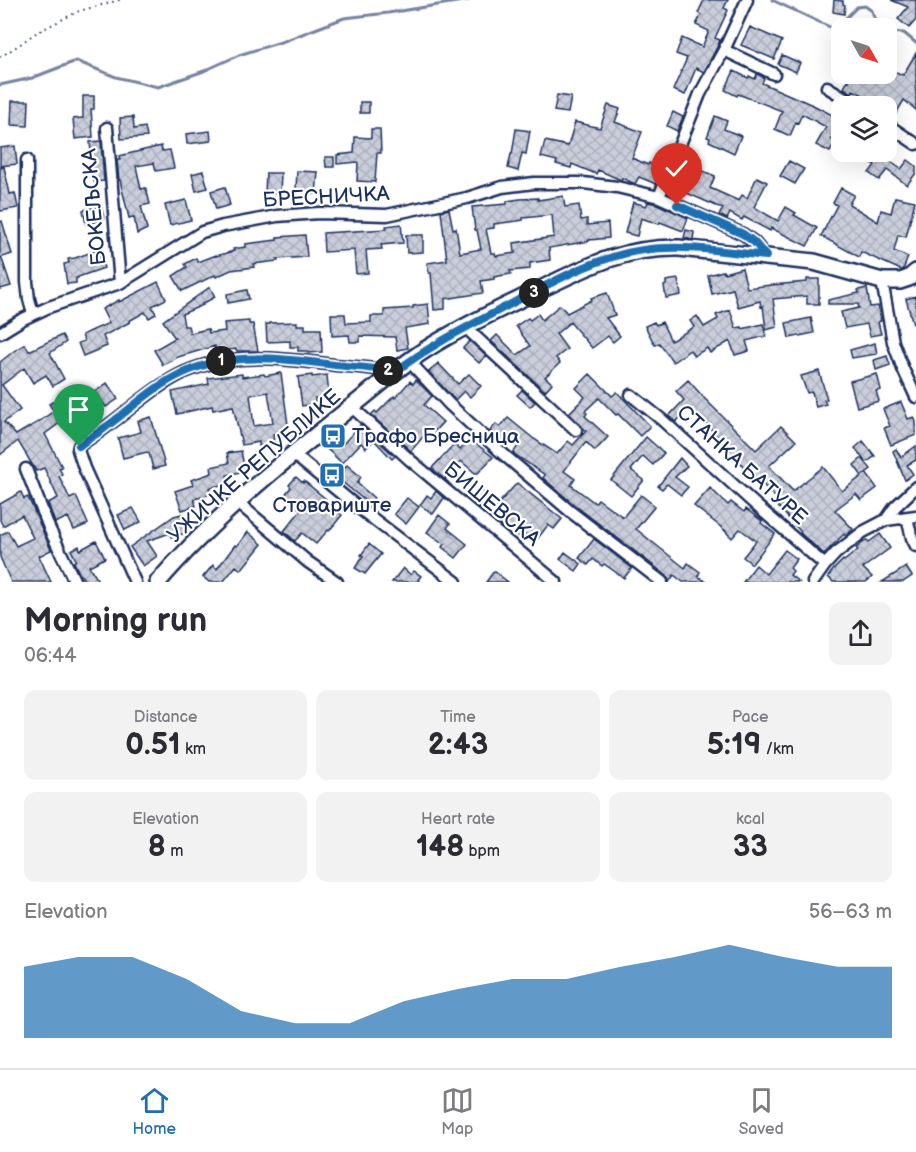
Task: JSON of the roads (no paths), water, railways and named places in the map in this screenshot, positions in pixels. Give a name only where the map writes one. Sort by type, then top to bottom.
[{"type":"street","points":[[659,197],[700,94],[747,0]]},
{"type":"street","points":[[724,50],[774,74]]},
{"type":"street","points":[[827,87],[842,96]]},
{"type":"street","name":"БОКЕЉСКА","points":[[106,128],[120,283]]},
{"type":"street","points":[[897,131],[916,144]]},
{"type":"street","points":[[27,160],[27,282],[33,314]]},
{"type":"street","name":"БРЕСНИЧКА","points":[[0,333],[33,314],[120,283],[202,232],[223,226],[277,216],[319,213],[387,215],[467,198],[502,187],[534,183],[565,182],[604,185],[659,197],[743,234],[754,242],[766,256]]},
{"type":"street","name":"УЖИЧКЕ РЕПУБЛИКЕ","points":[[158,582],[237,502],[409,361],[465,327],[606,259],[623,254],[666,248],[695,249],[814,262],[882,281],[900,281],[916,273]]},
{"type":"street","points":[[882,281],[893,342],[916,397]]},
{"type":"street","points":[[465,327],[576,429]]},
{"type":"street","points":[[135,582],[91,485],[78,450],[79,446],[148,393],[187,371],[208,364],[236,359],[285,359],[395,372]]},
{"type":"street","points":[[409,361],[449,404],[503,454],[571,512],[662,582]]},
{"type":"street","name":"СТАНКА БАТУРЕ","points":[[631,395],[662,418],[825,565]]},
{"type":"street","name":"БИШЕВСКА","points":[[352,406],[410,460],[556,582]]},
{"type":"street","points":[[293,454],[456,582]]},
{"type":"street","points":[[26,469],[75,582]]},
{"type":"street","points":[[886,520],[895,507],[916,488]]},
{"type":"street","points":[[237,502],[308,562],[337,582]]},
{"type":"street","points":[[813,582],[825,565],[852,539],[886,520],[911,517],[912,538],[916,546]]},
{"type":"waterway","points":[[0,85],[32,78],[76,61],[116,77],[158,87],[204,71],[239,55],[344,18],[469,0]]},
{"type":"waterway","points":[[772,0],[831,28]]},
{"type":"waterway","points":[[846,18],[857,7],[865,6],[872,11],[874,18]]},
{"type":"waterway","points":[[897,33],[904,33],[916,43]]},
{"type":"place","name":"Трафо Бресница","points":[[333,436]]},
{"type":"place","name":"Стовариште","points":[[332,475]]}]
